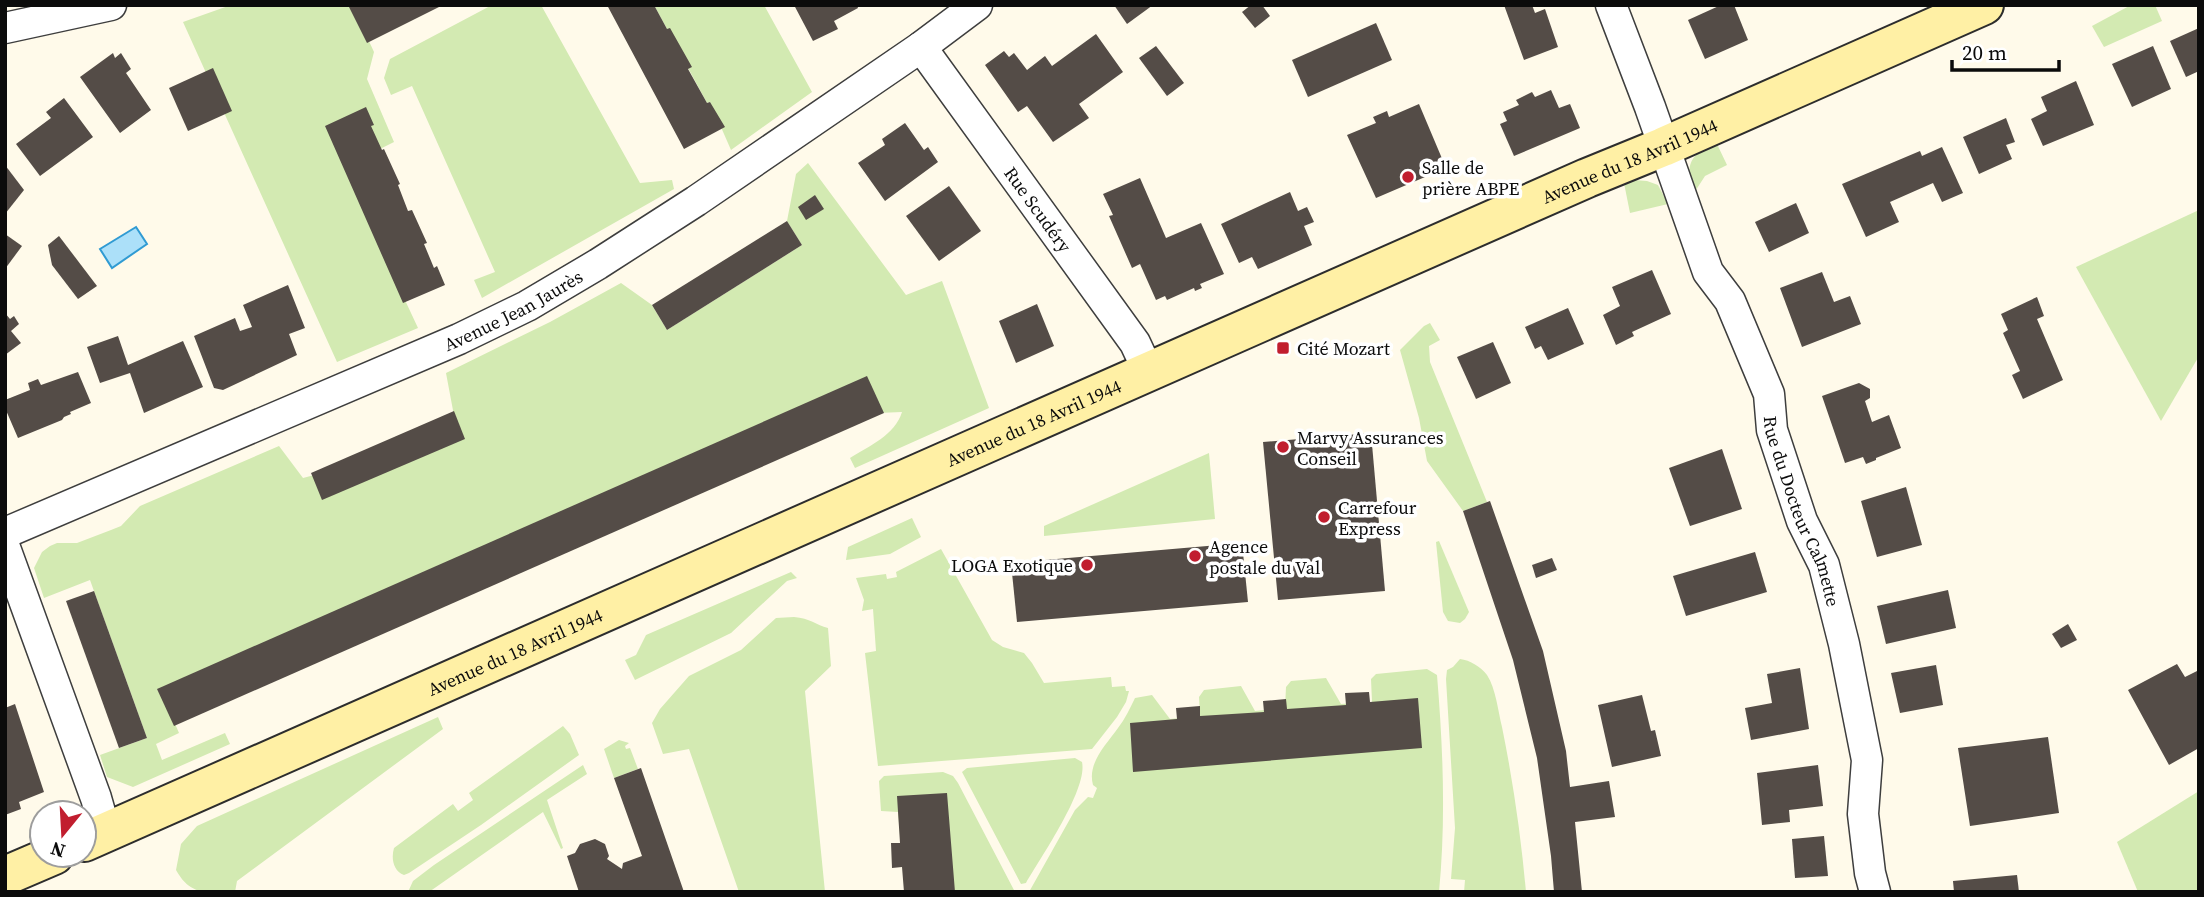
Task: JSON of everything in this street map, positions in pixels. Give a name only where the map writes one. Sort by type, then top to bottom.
[{"type":"street","points":[[5,28],[111,5]]},
{"type":"street","name":"Avenue Jean Jaurès","points":[[5,533],[460,339],[527,306],[696,201],[977,5]]},
{"type":"street","name":"Rue du Docteur Calmette","points":[[1611,5],[1708,272],[1731,301],[1769,394],[1772,430],[1802,520],[1824,565],[1866,750],[1863,814],[1875,892]]},
{"type":"street","name":"Avenue du 18 Avril 1944","points":[[98,837],[1984,5]]},
{"type":"street","name":"Rue Scudéry","points":[[920,47],[1135,343],[1149,373]]},
{"type":"street","points":[[5,548],[96,799]]},
{"type":"street","points":[[5,876],[28,866]]},
{"type":"green space","points":[[231,5],[397,5],[361,24],[374,52],[367,79],[394,142],[378,150],[404,298],[418,328],[337,362],[183,22]]},
{"type":"green space","points":[[492,5],[541,5],[640,183],[672,180],[674,189],[482,298],[474,280],[495,272],[412,86],[391,95],[384,78],[390,59]]},
{"type":"green space","points":[[654,5],[764,5],[812,92],[731,150],[710,102],[707,103]]},
{"type":"green space","points":[[2131,5],[2155,5],[2162,21],[2104,47],[2092,26]]},
{"type":"green space","points":[[1716,142],[1727,165],[1705,176],[1694,193],[1690,175],[1692,162],[1700,151]]},
{"type":"green space","points":[[808,163],[906,295],[942,281],[989,408],[855,468],[850,458],[894,427],[902,412],[878,413],[161,691],[179,733],[156,744],[162,760],[225,733],[230,744],[133,787],[107,777],[100,755],[147,738],[90,580],[44,598],[34,568],[42,552],[57,543],[77,543],[121,526],[140,506],[279,446],[303,478],[458,437],[446,373],[550,322],[621,283],[652,305],[667,330],[802,245],[787,221],[796,174]]},
{"type":"green space","points":[[1634,180],[1658,185],[1668,204],[1630,213],[1624,183]]},
{"type":"green space","points":[[2199,210],[2199,356],[2161,421],[2076,267]]},
{"type":"green space","points":[[1430,323],[1440,340],[1429,346],[1430,362],[1487,502],[1463,511],[1427,461],[1419,418],[1400,350]]},
{"type":"green space","points":[[1209,453],[1215,519],[1044,536],[1044,526]]},
{"type":"green space","points":[[912,518],[921,537],[890,554],[846,560],[848,547]]},
{"type":"green space","points":[[1439,541],[1469,612],[1460,623],[1448,621],[1443,612],[1436,542]]},
{"type":"green space","points":[[941,549],[992,640],[1003,647],[1024,653],[1044,683],[1111,677],[1112,687],[1125,686],[1126,691],[1129,691],[1117,717],[1092,749],[878,766],[865,653],[876,651],[873,609],[862,611],[864,600],[856,578],[886,574],[887,579],[897,577],[896,572]]},
{"type":"green space","points":[[791,572],[797,578],[787,581],[731,633],[635,680],[625,660],[636,655],[646,635]]},
{"type":"green space","points":[[794,617],[828,628],[831,666],[805,691],[825,892],[739,892],[689,749],[663,754],[652,723],[660,709],[689,676],[741,650],[776,618]]},
{"type":"green space","points":[[1460,659],[1471,662],[1485,672],[1495,693],[1513,788],[1526,892],[1464,892],[1465,880],[1451,879],[1455,828],[1446,679],[1447,670]]},
{"type":"green space","points":[[1427,669],[1437,675],[1441,729],[1443,811],[1439,892],[1029,892],[1075,810],[1088,797],[1093,798],[1097,788],[1093,785],[1092,777],[1095,762],[1135,698],[1152,695],[1170,719],[1200,716],[1199,697],[1204,690],[1241,686],[1255,711],[1285,708],[1286,687],[1291,681],[1326,678],[1341,704],[1372,702],[1371,679],[1376,674]]},
{"type":"green space","points":[[438,717],[443,729],[237,881],[235,892],[194,889],[176,870],[181,844],[197,826]]},
{"type":"green space","points":[[563,726],[570,734],[579,755],[409,873],[404,875],[397,870],[393,860],[394,848],[453,804],[458,811],[473,800],[469,793]]},
{"type":"green space","points":[[619,740],[629,743],[625,746],[626,749],[630,748],[638,769],[614,778],[604,749]]},
{"type":"green space","points":[[1075,758],[1082,762],[1078,789],[1052,840],[1026,883],[1021,884],[962,772],[967,768]]},
{"type":"green space","points":[[583,765],[587,774],[547,800],[563,848],[561,849],[543,812],[429,892],[408,892],[413,881],[434,865]]},
{"type":"green space","points":[[943,772],[953,776],[958,783],[1015,892],[905,892],[898,812],[881,811],[879,781],[884,776]]},
{"type":"green space","points":[[2199,791],[2199,892],[2138,892],[2117,842]]},
{"type":"water","points":[[136,227],[147,244],[112,268],[100,249]]},
{"type":"building","points":[[348,5],[443,5],[367,43]]},
{"type":"building","points":[[607,5],[654,5],[692,67],[688,69],[707,103],[710,102],[725,127],[684,149]]},
{"type":"building","points":[[794,5],[857,5],[858,8],[834,21],[838,29],[813,41]]},
{"type":"building","points":[[1114,5],[1153,5],[1127,24]]},
{"type":"building","points":[[1251,5],[1262,5],[1270,16],[1255,28],[1242,12]]},
{"type":"building","points":[[1504,5],[1532,5],[1535,13],[1545,9],[1558,47],[1524,60]]},
{"type":"building","points":[[1721,5],[1734,5],[1748,40],[1705,59],[1688,20]]},
{"type":"building","points":[[1376,23],[1392,60],[1308,97],[1292,60]]},
{"type":"building","points":[[2199,28],[2199,71],[2186,77],[2170,41]]},
{"type":"building","points":[[1096,34],[1123,72],[1079,104],[1089,118],[1053,142],[1027,106],[1018,112],[985,65],[1004,51],[1009,57],[1014,53],[1027,70],[1045,56],[1052,66]]},
{"type":"building","points":[[1156,46],[1184,83],[1167,96],[1139,58]]},
{"type":"building","points":[[2153,46],[2171,89],[2132,107],[2112,64]]},
{"type":"building","points":[[113,53],[115,58],[121,53],[131,69],[126,73],[151,110],[120,133],[80,77]]},
{"type":"building","points":[[213,68],[232,111],[188,131],[169,88]]},
{"type":"building","points":[[2076,81],[2094,125],[2043,146],[2031,119],[2047,111],[2041,97]]},
{"type":"building","points":[[1551,90],[1559,108],[1570,104],[1580,128],[1514,156],[1500,124],[1507,121],[1503,112],[1519,105],[1516,100],[1532,92],[1535,97]]},
{"type":"building","points":[[64,98],[93,137],[40,176],[16,144],[51,118],[46,112]]},
{"type":"building","points":[[1419,104],[1446,168],[1376,198],[1347,135],[1376,123],[1373,117],[1387,111],[1389,117]]},
{"type":"building","points":[[366,107],[374,125],[371,126],[400,184],[398,185],[408,211],[412,210],[427,243],[424,244],[434,268],[437,266],[445,285],[403,303],[325,126]]},
{"type":"building","points":[[2006,118],[2015,142],[2006,145],[2012,159],[1979,174],[1963,137]]},
{"type":"building","points":[[905,123],[924,150],[928,147],[938,162],[885,201],[858,163],[885,145],[882,139]]},
{"type":"building","points":[[1942,147],[1963,193],[1942,202],[1933,183],[1890,202],[1899,222],[1866,237],[1842,184],[1920,151],[1922,156]]},
{"type":"building","points":[[5,165],[24,190],[5,214]]},
{"type":"building","points":[[1140,178],[1166,238],[1201,223],[1224,274],[1200,284],[1202,288],[1195,291],[1194,288],[1167,300],[1165,296],[1156,300],[1140,264],[1132,268],[1109,216],[1113,215],[1103,194]]},
{"type":"building","points":[[949,186],[981,231],[939,261],[906,216]]},
{"type":"building","points":[[1290,192],[1298,211],[1307,207],[1314,222],[1304,226],[1312,245],[1258,269],[1252,257],[1239,263],[1221,224]]},
{"type":"building","points":[[815,195],[824,209],[806,220],[798,207]]},
{"type":"building","points":[[1796,203],[1809,233],[1769,252],[1755,222]]},
{"type":"building","points":[[787,221],[802,245],[667,330],[652,305]]},
{"type":"building","points":[[5,234],[22,246],[5,269]]},
{"type":"building","points":[[59,236],[97,286],[78,299],[52,265],[48,245]]},
{"type":"building","points":[[1652,270],[1671,314],[1632,332],[1634,336],[1616,345],[1603,315],[1620,306],[1612,287]]},
{"type":"building","points":[[1822,272],[1834,302],[1850,296],[1861,324],[1802,347],[1780,288]]},
{"type":"building","points":[[288,285],[305,328],[289,334],[297,355],[223,390],[214,388],[194,336],[235,318],[240,331],[252,327],[243,305]]},
{"type":"building","points":[[2037,297],[2044,316],[2037,319],[2063,380],[2023,399],[2012,375],[2020,371],[2003,333],[2008,330],[2001,314]]},
{"type":"building","points":[[1037,304],[1054,346],[1016,363],[999,321]]},
{"type":"building","points":[[1568,308],[1584,344],[1548,360],[1541,346],[1535,349],[1525,327]]},
{"type":"building","points":[[5,313],[10,319],[14,316],[19,324],[11,331],[21,343],[5,355]]},
{"type":"building","points":[[118,336],[128,365],[183,341],[203,387],[144,413],[130,373],[100,383],[87,347]]},
{"type":"building","points":[[1493,342],[1511,383],[1476,399],[1457,357]]},
{"type":"building","points":[[78,372],[91,403],[70,412],[71,414],[62,420],[18,438],[5,408],[5,400],[30,390],[28,383],[38,379],[41,385]]},
{"type":"building","points":[[867,376],[884,413],[174,726],[157,689]]},
{"type":"building","points":[[1859,383],[1870,389],[1870,398],[1865,401],[1872,422],[1889,415],[1901,448],[1866,464],[1863,457],[1845,463],[1822,396]]},
{"type":"building","points":[[454,411],[465,439],[322,500],[311,473]]},
{"type":"building","name":"Carrefour Express","points":[[1371,433],[1385,591],[1278,600],[1263,442]]},
{"type":"building","points":[[1722,449],[1742,509],[1690,526],[1669,468]]},
{"type":"building","points":[[1906,487],[1922,545],[1877,557],[1861,501]]},
{"type":"building","points":[[1490,501],[1543,651],[1566,751],[1570,787],[1609,781],[1615,817],[1575,822],[1582,892],[1554,892],[1537,758],[1513,660],[1463,511]]},
{"type":"building","points":[[1242,543],[1248,602],[1017,622],[1011,563]]},
{"type":"building","points":[[1755,552],[1767,592],[1686,616],[1673,576]]},
{"type":"building","points":[[1552,558],[1557,570],[1536,578],[1532,565]]},
{"type":"building","points":[[1948,590],[1956,628],[1886,644],[1877,606]]},
{"type":"building","points":[[94,591],[147,738],[119,748],[66,601]]},
{"type":"building","points":[[2068,624],[2077,640],[2061,648],[2052,634]]},
{"type":"building","points":[[2177,664],[2185,677],[2199,670],[2199,748],[2169,765],[2128,690]]},
{"type":"building","points":[[1936,665],[1943,705],[1900,713],[1891,673]]},
{"type":"building","points":[[1800,668],[1809,729],[1751,740],[1745,708],[1772,703],[1767,674]]},
{"type":"building","points":[[1369,692],[1370,702],[1418,698],[1422,748],[1133,772],[1130,723],[1177,719],[1176,708],[1200,706],[1200,716],[1264,712],[1263,701],[1286,699],[1287,709],[1346,705],[1345,693]]},
{"type":"building","points":[[1642,695],[1651,731],[1655,730],[1661,756],[1612,767],[1598,705]]},
{"type":"building","points":[[15,704],[44,792],[19,802],[21,809],[5,815],[5,708]]},
{"type":"building","points":[[2048,737],[2059,813],[1970,826],[1958,748]]},
{"type":"building","points":[[1818,765],[1823,806],[1789,810],[1790,822],[1762,825],[1757,773]]},
{"type":"building","points":[[641,768],[684,892],[579,892],[567,856],[575,853],[580,844],[595,839],[605,844],[609,856],[607,859],[622,869],[623,863],[642,856],[614,778]]},
{"type":"building","points":[[947,793],[955,892],[904,892],[902,867],[892,868],[891,843],[900,843],[897,796]]},
{"type":"building","points":[[1824,836],[1828,876],[1795,878],[1792,839]]},
{"type":"building","points":[[2017,875],[2019,892],[1954,892],[1953,881]]},
{"type":"place","name":"Salle de prière ABPE","points":[[1408,177]]},
{"type":"place","name":"Cité Mozart","points":[[1283,348]]},
{"type":"place","name":"Marvy Assurances Conseil","points":[[1283,447]]},
{"type":"place","name":"Carrefour Express","points":[[1324,517]]},
{"type":"place","name":"Agence postale du Val","points":[[1195,556]]},
{"type":"place","name":"LOGA Exotique","points":[[1087,565]]}]
